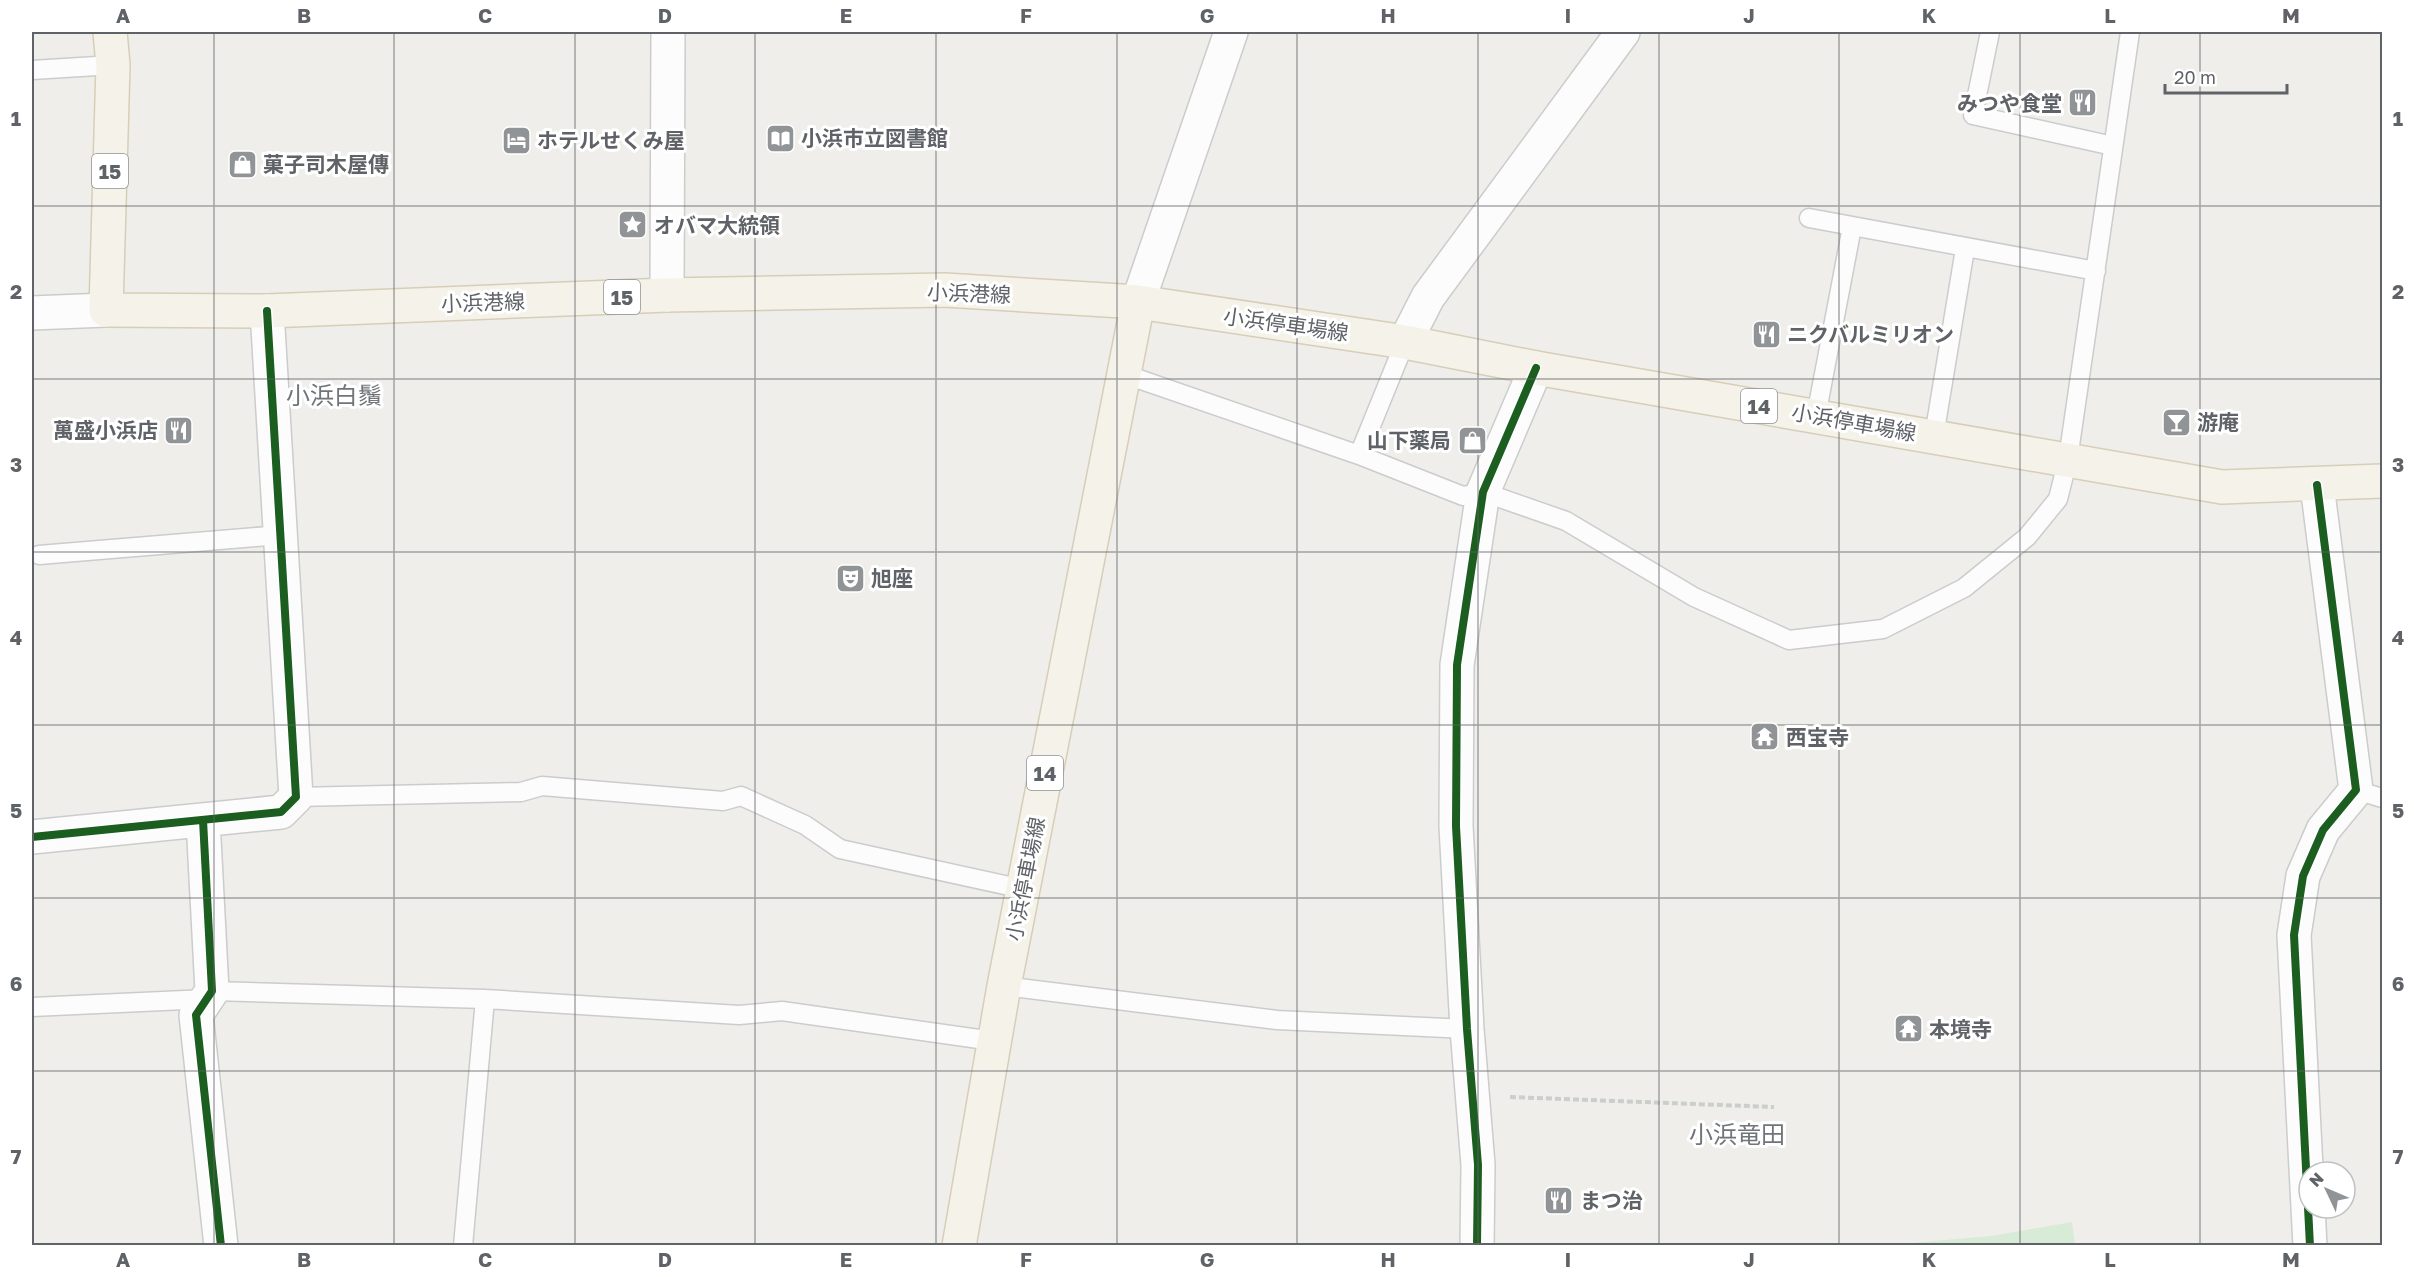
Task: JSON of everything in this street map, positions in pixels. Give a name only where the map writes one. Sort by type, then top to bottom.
[{"type":"main road","name":"15","points":[[106,310],[113,65],[110,32]]},
{"type":"main road","name":"小浜港線","points":[[106,310],[267,311],[667,295],[945,290],[1138,302]]},
{"type":"main road","name":"小浜停車場線","points":[[958,1245],[993,1041],[1138,302],[1405,342],[1536,368],[2068,459],[2222,488],[2382,481]]},
{"type":"street","points":[[667,295],[668,32]]},
{"type":"street","points":[[1138,302],[1231,32]]},
{"type":"street","points":[[1405,342],[1428,297],[1623,32]]},
{"type":"street","points":[[32,314],[106,310]]},
{"type":"street","points":[[32,837],[281,812],[296,797],[267,311]]},
{"type":"street","points":[[1477,1245],[1478,1165],[1467,1029],[1456,826],[1457,665],[1483,492],[1536,368]]},
{"type":"street","points":[[2310,1245],[2294,934],[2303,876],[2323,830],[2369,794],[2317,485]]},
{"type":"street","points":[[203,820],[210,995],[196,1015],[221,1245]]},
{"type":"lane","points":[[1990,32],[1973,115],[2113,147]]},
{"type":"lane","points":[[1124,374],[1359,455],[1462,496],[1483,492],[1566,521],[1694,597],[1789,640],[1883,629],[1964,588],[2027,537],[2058,499],[2068,459],[2130,32]]},
{"type":"lane","points":[[32,70],[113,65]]},
{"type":"lane","points":[[1809,218],[1965,249],[2096,271]]},
{"type":"lane","points":[[1816,416],[1852,227]]},
{"type":"lane","points":[[1935,436],[1965,249]]},
{"type":"lane","points":[[1359,455],[1405,342]]},
{"type":"lane","points":[[39,555],[280,535]]},
{"type":"lane","points":[[296,797],[521,792],[542,786],[723,801],[741,796],[805,825],[840,849],[1023,889]]},
{"type":"lane","points":[[1004,986],[1277,1020],[1467,1029]]},
{"type":"lane","points":[[32,1007],[210,995],[484,999],[739,1014],[782,1011],[993,1041]]},
{"type":"lane","points":[[463,1245],[484,999]]},
{"type":"path","points":[[1473,1096],[1774,1107]]},
{"type":"green space","points":[[2072,1222],[2075,1245],[1889,1245],[1991,1236]]},
{"type":"cycle path","points":[[32,837],[281,812],[296,797],[267,311]]},
{"type":"cycle path","points":[[1477,1246],[1478,1165],[1467,1029],[1456,826],[1457,665],[1483,492],[1536,368]]},
{"type":"cycle path","points":[[2310,1246],[2294,935],[2303,876],[2323,830],[2356,790],[2317,485]]},
{"type":"cycle path","points":[[203,820],[212,991],[196,1015],[221,1246]]},
{"type":"place","name":"みつや食堂","points":[[2083,103]]},
{"type":"place","name":"小浜市立図書館","points":[[780,138]]},
{"type":"place","name":"ホテルせくみ屋","points":[[516,140]]},
{"type":"place","name":"菓子司木屋傳","points":[[242,164]]},
{"type":"place","name":"オバマ大統領","points":[[633,225]]},
{"type":"place","name":"ニクバルミリオン","points":[[1766,334]]},
{"type":"place","name":"游庵","points":[[2176,422]]},
{"type":"place","name":"萬盛小浜店","points":[[179,430]]},
{"type":"place","name":"山下薬局","points":[[1472,440]]},
{"type":"place","name":"旭座","points":[[850,578]]},
{"type":"place","name":"西宝寺","points":[[1765,737]]},
{"type":"place","name":"本境寺","points":[[1908,1029]]},
{"type":"place","name":"まつ治","points":[[1559,1200]]},
{"type":"district","name":"小浜白鬚","points":[[334,394]]},
{"type":"district","name":"小浜竜田","points":[[1737,1133]]}]
